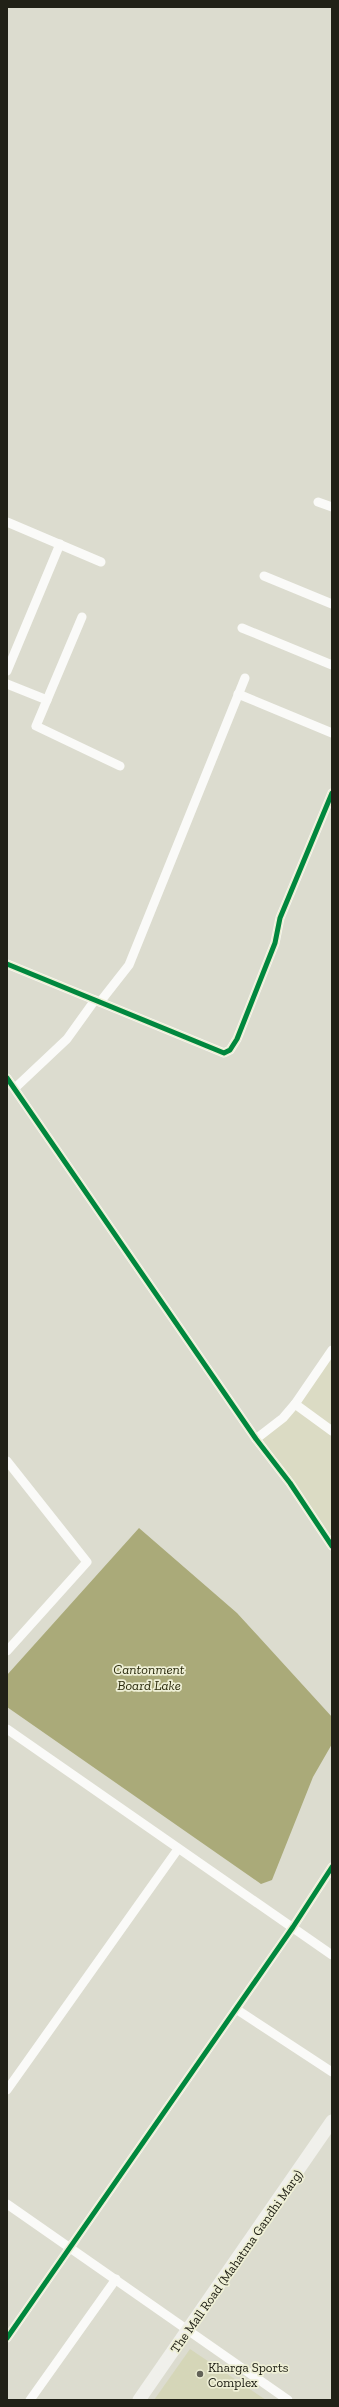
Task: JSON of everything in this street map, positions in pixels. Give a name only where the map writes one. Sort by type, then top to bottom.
[{"type":"street","points":[[318,502],[332,507]]},
{"type":"street","points":[[7,522],[101,562]]},
{"type":"street","points":[[7,671],[60,544]]},
{"type":"street","points":[[264,576],[332,604]]},
{"type":"street","points":[[82,617],[36,726],[120,766]]},
{"type":"street","points":[[242,628],[332,665]]},
{"type":"street","points":[[14,1088],[67,1039],[97,1001],[129,965],[245,678]]},
{"type":"street","points":[[7,684],[47,700]]},
{"type":"street","points":[[238,694],[332,733]]},
{"type":"street","points":[[7,964],[224,1054],[230,1050],[237,1039],[272,950],[280,918],[332,793]]},
{"type":"street","points":[[7,1078],[256,1439],[290,1483],[332,1546]]},
{"type":"street","points":[[256,1439],[283,1418],[295,1404],[332,1350]]},
{"type":"street","points":[[295,1404],[332,1431]]},
{"type":"street","points":[[7,1461],[87,1562],[7,1651]]},
{"type":"street","points":[[7,1729],[178,1849],[293,1926],[332,1955]]},
{"type":"street","points":[[7,2090],[178,1849]]},
{"type":"street","points":[[7,2338],[236,2009],[332,1867]]},
{"type":"street","points":[[236,2009],[332,2072]]},
{"type":"street","name":"The Mall Road (Mahatma Gandhi Marg)","points":[[139,2400],[332,2121]]},
{"type":"street","points":[[7,2204],[189,2329],[288,2400]]},
{"type":"street","points":[[30,2400],[116,2279]]},
{"type":"shaded area","points":[[332,1350],[332,1549],[256,1439],[295,1404]]},
{"type":"shaded area","name":"Kharga Sports Complex","points":[[190,2349],[266,2400],[154,2400]]},
{"type":"water","name":"Cantonment Board Lake","points":[[139,1528],[237,1613],[332,1717],[332,1744],[313,1777],[272,1880],[261,1884],[7,1707],[7,1675]]},
{"type":"cycle path","points":[[7,964],[224,1053],[230,1050],[237,1039],[275,943],[280,918],[332,793]]},
{"type":"cycle path","points":[[7,1078],[256,1439],[290,1483],[332,1546]]},
{"type":"cycle path","points":[[7,2338],[293,1927],[332,1867]]},
{"type":"place","name":"Kharga Sports Complex","points":[[200,2374]]}]
